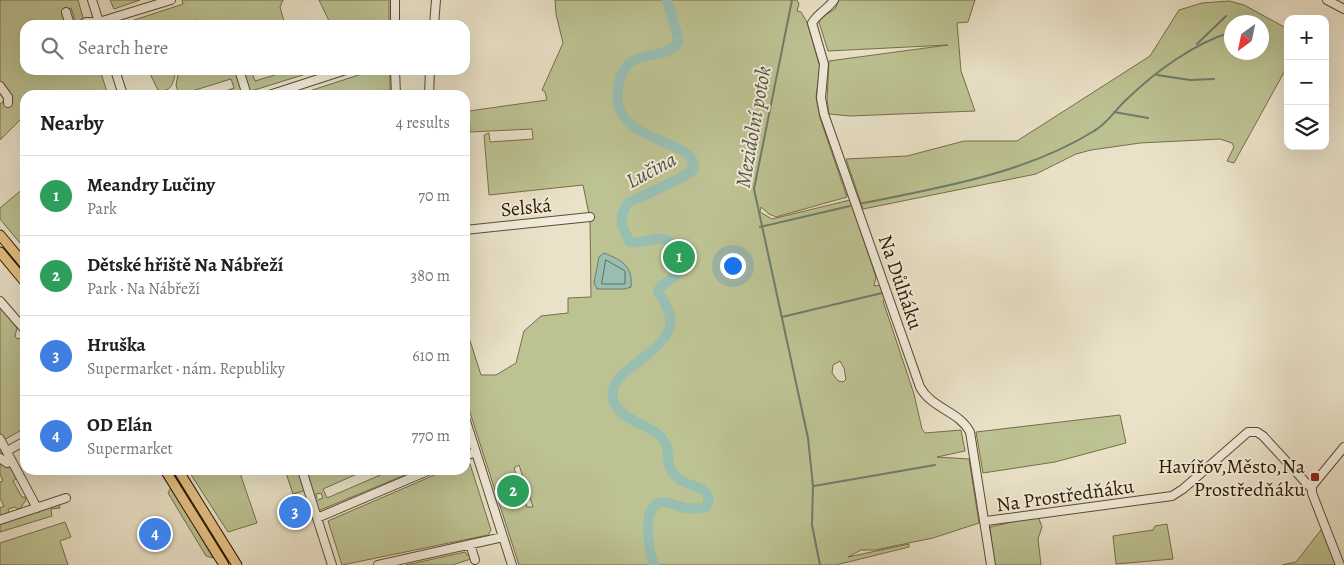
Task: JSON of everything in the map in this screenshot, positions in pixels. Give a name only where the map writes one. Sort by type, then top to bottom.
[{"type":"main road","points":[[0,235],[20,259]]},
{"type":"main road","points":[[0,252],[20,276]]},
{"type":"main road","points":[[168,475],[224,565]]},
{"type":"main road","points":[[181,475],[237,565]]},
{"type":"street","points":[[92,0],[98,20]]},
{"type":"street","points":[[108,20],[171,0]]},
{"type":"street","points":[[395,0],[395,20]]},
{"type":"street","points":[[434,20],[436,0]]},
{"type":"street","name":"Na Důlňáku","points":[[834,0],[830,7],[816,16],[812,23],[824,64],[822,98],[827,126],[920,387],[930,400],[966,424],[970,432],[982,515],[986,521],[984,525],[991,565]]},
{"type":"street","points":[[1327,0],[1344,9]]},
{"type":"street","points":[[66,12],[68,20]]},
{"type":"street","points":[[117,75],[121,90]]},
{"type":"street","points":[[241,75],[245,90]]},
{"type":"street","points":[[284,90],[331,75]]},
{"type":"street","points":[[395,75],[396,90]]},
{"type":"street","points":[[429,90],[430,75]]},
{"type":"street","points":[[0,86],[8,97],[8,103]]},
{"type":"street","name":"Selská","points":[[470,229],[590,217]]},
{"type":"street","points":[[0,301],[20,324]]},
{"type":"street","name":"Na Prostředňáku","points":[[986,521],[1172,496],[1183,489],[1248,432],[1257,432],[1263,436],[1309,486],[1312,486]]},
{"type":"street","points":[[470,433],[512,565]]},
{"type":"street","points":[[20,442],[2,445],[37,508]]},
{"type":"street","points":[[1340,565],[1312,493],[1312,486],[1344,447]]},
{"type":"street","points":[[470,454],[476,452]]},
{"type":"street","points":[[0,458],[7,463],[12,461]]},
{"type":"street","points":[[304,475],[332,565]]},
{"type":"street","points":[[317,518],[418,475]]},
{"type":"street","points":[[0,520],[66,498]]},
{"type":"street","points":[[378,565],[503,537]]},
{"type":"street","points":[[470,544],[475,560]]},
{"type":"green space","points":[[0,0],[78,0],[84,20],[75,20],[71,8],[62,11],[65,20],[20,20],[20,75],[102,75],[106,90],[20,90],[20,120],[0,140],[0,104],[5,100],[0,94]]},
{"type":"green space","points":[[110,0],[140,0],[114,9]]},
{"type":"green space","points":[[182,0],[283,0],[280,7],[284,20],[134,20],[183,4]]},
{"type":"green space","points":[[319,0],[389,0],[389,20],[329,20]]},
{"type":"green space","points":[[555,0],[797,0],[799,4],[797,11],[801,12],[807,22],[820,67],[816,97],[820,118],[847,197],[776,217],[761,207],[760,212],[772,219],[850,200],[876,277],[874,286],[880,285],[885,300],[883,301],[914,394],[922,429],[925,433],[961,430],[965,451],[937,457],[969,459],[979,523],[933,538],[875,550],[861,550],[848,557],[909,544],[909,547],[836,565],[519,565],[470,413],[470,341],[481,375],[496,375],[516,363],[524,331],[541,316],[568,313],[568,298],[591,297],[590,219],[583,185],[489,195],[484,135],[489,133],[490,142],[533,139],[532,129],[470,132],[470,111],[547,100],[545,92],[542,90],[563,43],[556,14]],"holes":[[[840,361],[844,368],[846,379],[843,382],[838,381],[832,373],[833,365]],[[519,465],[533,507],[527,507],[514,468]]]},
{"type":"green space","points":[[839,0],[975,0],[968,22],[957,23],[961,71],[975,111],[850,116],[829,114],[827,100],[829,61],[948,45],[828,51],[818,19],[835,9]]},
{"type":"green space","points":[[1229,1],[1244,5],[1262,15],[1224,15],[1224,60],[1269,60],[1269,19],[1284,27],[1284,72],[1234,163],[1227,161],[1234,147],[1232,143],[1220,139],[1140,143],[1076,154],[1036,174],[863,209],[846,159],[907,156],[964,141],[1017,141],[1150,56],[1179,10],[1202,3]]},
{"type":"green space","points":[[175,75],[172,85],[166,90],[158,90],[151,76]]},
{"type":"green space","points":[[178,75],[238,75],[243,90],[228,90],[234,88],[231,79],[195,90],[178,90],[176,85]]},
{"type":"green space","points":[[242,75],[253,75],[255,81],[275,75],[303,75],[254,90],[247,90]]},
{"type":"green space","points":[[359,75],[390,75],[390,90],[312,90]]},
{"type":"green space","points":[[20,191],[20,243],[0,219],[0,208]]},
{"type":"green space","points":[[0,306],[17,328],[15,336],[17,339],[20,338],[20,431],[4,440],[0,433]]},
{"type":"green space","points":[[1120,415],[1126,443],[1055,462],[983,473],[976,432]]},
{"type":"green space","points":[[0,446],[17,478],[13,481],[22,497],[25,497],[26,500],[19,510],[15,507],[8,509],[9,513],[0,518],[0,508],[4,506],[0,498],[0,482],[3,481],[0,474]]},
{"type":"green space","points":[[470,464],[491,530],[488,535],[342,565],[328,521],[434,475],[470,475]]},
{"type":"green space","points":[[191,475],[241,475],[257,523],[228,532]]},
{"type":"green space","points":[[287,475],[302,475],[307,490],[293,494]]},
{"type":"green space","points":[[307,475],[355,475],[323,489],[327,498],[380,475],[405,475],[318,511],[315,501],[323,498],[321,493],[316,494],[317,498],[314,499]]},
{"type":"green space","points":[[182,482],[225,552],[221,554],[178,485]]},
{"type":"green space","points":[[171,487],[213,558],[206,556],[168,493]]},
{"type":"green space","points":[[59,504],[60,508],[51,509],[52,516],[0,532],[0,523]]},
{"type":"green space","points":[[1038,516],[1042,527],[1038,539],[1041,565],[994,565],[990,527]]},
{"type":"green space","points":[[65,522],[71,537],[60,541],[68,565],[0,565],[0,543]]},
{"type":"green space","points":[[1167,524],[1173,559],[1116,564],[1113,536],[1153,530],[1155,526]]},
{"type":"green space","points":[[1324,526],[1337,565],[1282,565],[1296,562]]},
{"type":"green space","points":[[465,552],[471,559],[452,565],[406,565]]},
{"type":"water","points":[[604,253],[616,258],[625,265],[630,274],[631,287],[625,289],[597,289],[594,283],[599,257]]},
{"type":"waterway","name":"Lučina","points":[[654,565],[648,529],[651,511],[656,505],[663,502],[686,508],[705,508],[709,502],[703,490],[675,476],[669,465],[665,442],[660,436],[627,417],[616,406],[613,399],[614,388],[619,378],[661,342],[668,331],[670,319],[666,304],[658,291],[675,276],[679,267],[675,250],[667,240],[656,239],[630,242],[622,223],[623,213],[628,203],[681,178],[693,170],[692,160],[685,153],[633,126],[623,116],[618,102],[619,83],[623,72],[629,64],[642,57],[666,52],[679,41],[667,0]]},
{"type":"waterway","name":"Mezidolní potok","points":[[792,0],[754,189],[808,438],[813,486],[812,525],[820,565]]},
{"type":"waterway","points":[[1197,44],[1224,18]]},
{"type":"waterway","points":[[859,204],[980,178],[1010,169],[1067,146],[1099,128],[1138,89],[1163,69],[1189,51],[1224,35]]},
{"type":"waterway","points":[[1157,75],[1190,80],[1214,79]]},
{"type":"waterway","points":[[1114,112],[1148,118]]},
{"type":"waterway","points":[[760,227],[850,206]]},
{"type":"waterway","name":"Mezidolní potok","points":[[782,317],[882,293]]},
{"type":"waterway","points":[[814,486],[935,465]]},
{"type":"place","name":"Meandry Lučiny","points":[[679,257]]},
{"type":"place","name":"Havířov,Město,Na Prostředňáku","points":[[1315,477]]},
{"type":"place","name":"Dětské hřiště Na Nábřeží","points":[[513,491]]},
{"type":"place","name":"Hruška","points":[[295,512]]},
{"type":"place","name":"OD Elán","points":[[155,534]]}]
